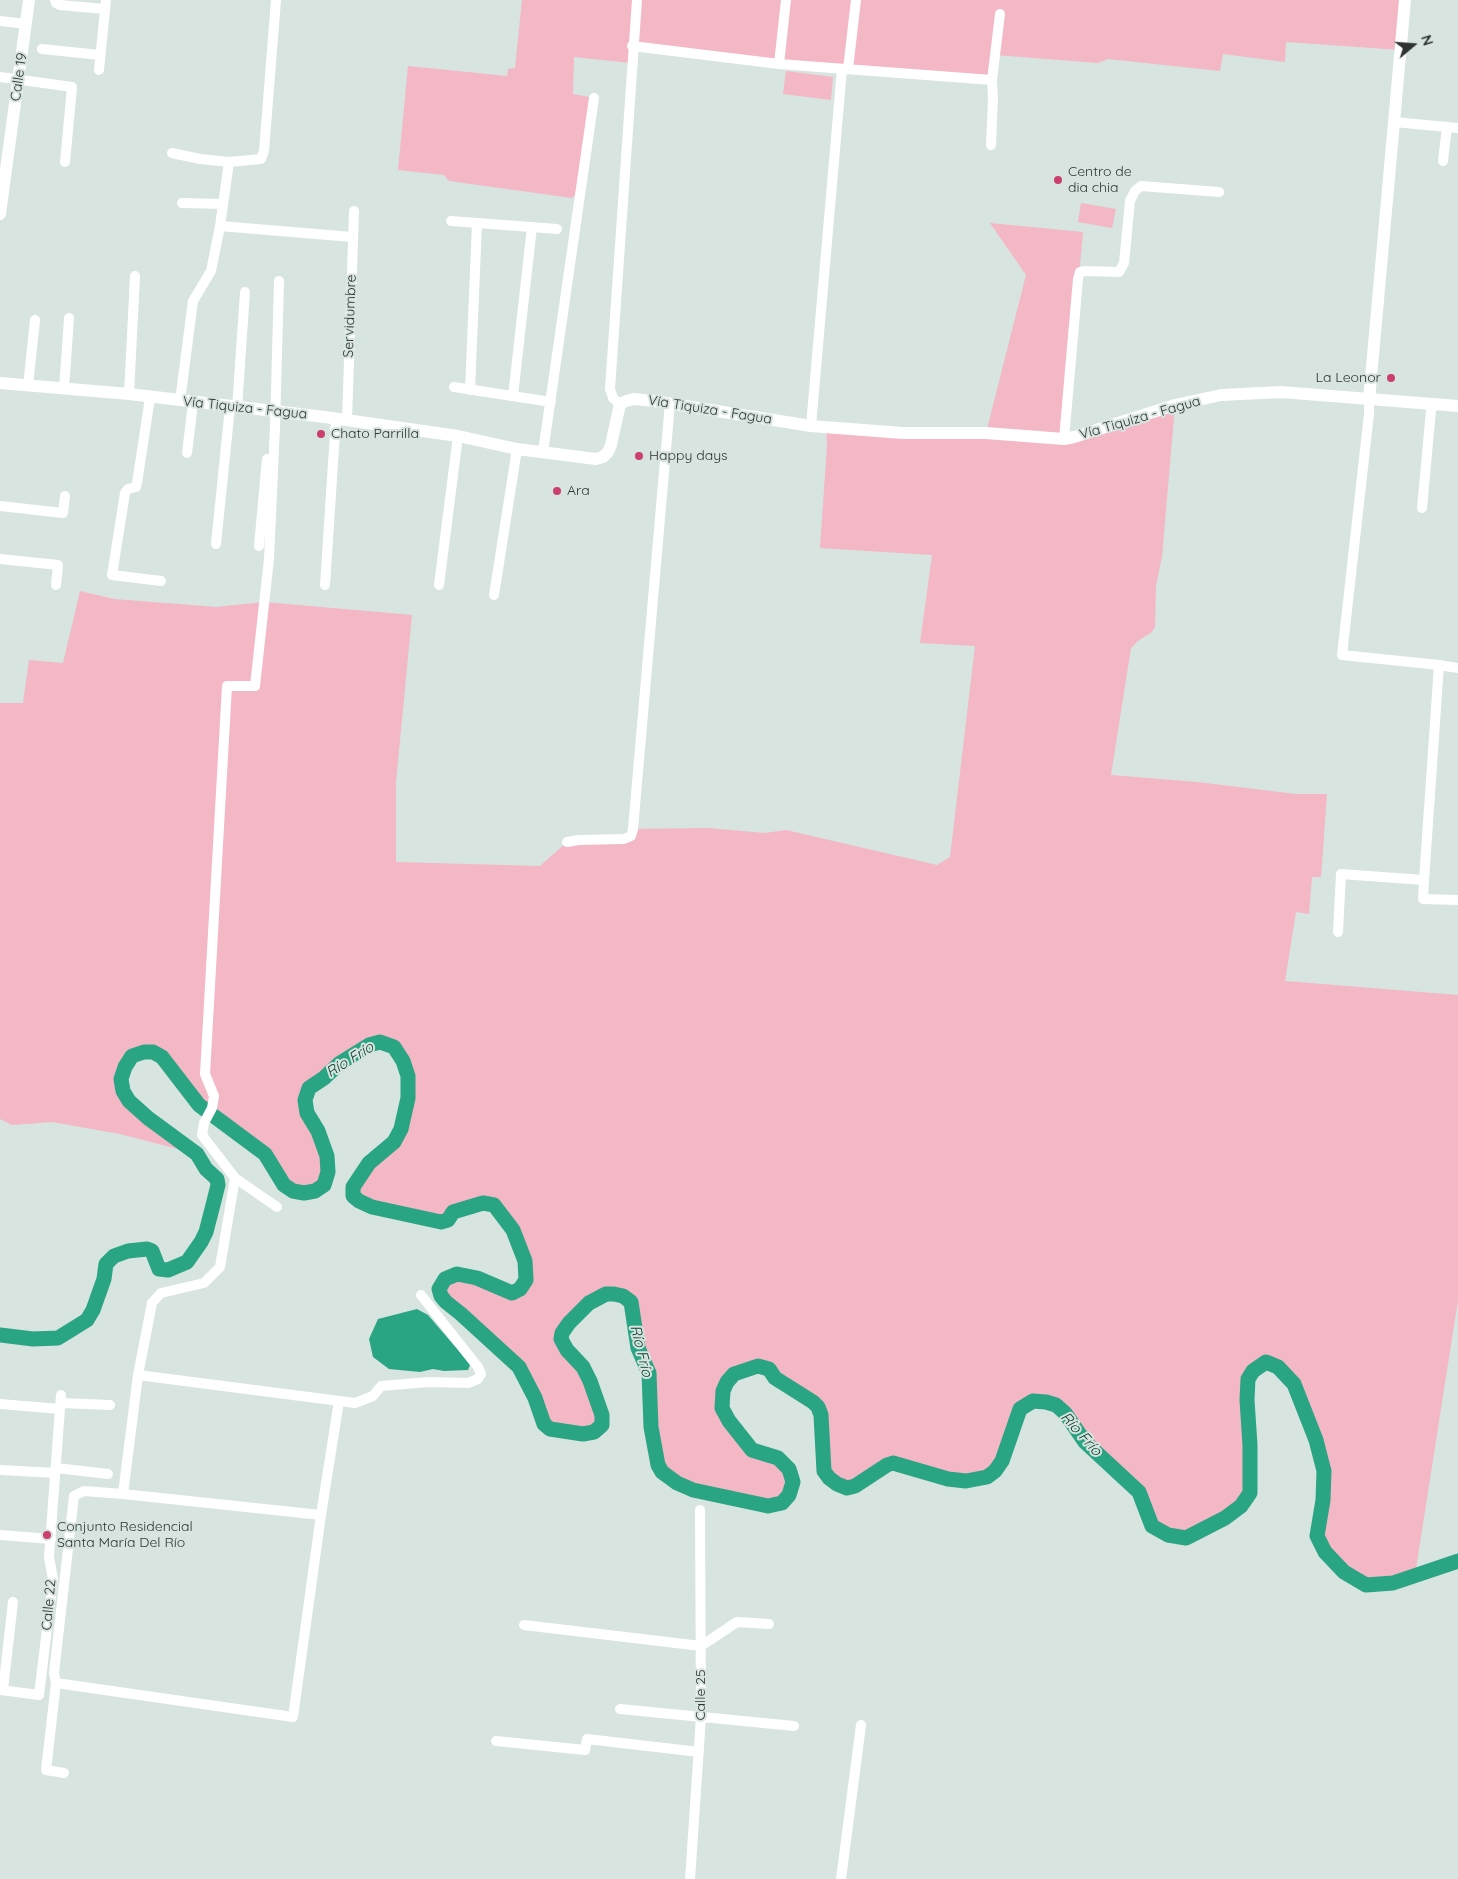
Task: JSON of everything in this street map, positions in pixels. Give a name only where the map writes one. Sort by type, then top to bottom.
[{"type":"street","name":"Calle 19","points":[[0,214],[29,0]]},
{"type":"street","points":[[55,0],[60,5],[105,4],[98,70]]},
{"type":"street","points":[[172,153],[200,159],[230,162],[260,159],[264,151],[276,0]]},
{"type":"street","points":[[620,404],[613,398],[610,389],[632,46],[637,0]]},
{"type":"street","points":[[779,64],[786,0]]},
{"type":"street","points":[[811,426],[845,69],[856,0]]},
{"type":"street","points":[[1405,0],[1369,414],[1342,656],[1458,668]]},
{"type":"street","points":[[991,145],[992,80],[1000,14]]},
{"type":"street","points":[[0,21],[26,24]]},
{"type":"street","points":[[632,46],[779,64],[992,80]]},
{"type":"street","points":[[42,49],[100,55]]},
{"type":"street","points":[[0,77],[72,87],[65,162]]},
{"type":"street","points":[[543,452],[594,98]]},
{"type":"street","points":[[1394,122],[1458,128]]},
{"type":"street","points":[[1443,161],[1447,127]]},
{"type":"street","points":[[187,453],[187,402],[193,301],[211,271],[230,162]]},
{"type":"street","points":[[1064,439],[1080,272],[1120,272],[1124,263],[1130,201],[1135,191],[1141,186],[1219,192]]},
{"type":"street","points":[[182,203],[223,204]]},
{"type":"street","name":"Servidumbre","points":[[325,585],[341,419],[354,211]]},
{"type":"street","points":[[451,220],[557,229]]},
{"type":"street","points":[[470,390],[477,223]]},
{"type":"street","points":[[220,226],[352,237]]},
{"type":"street","points":[[513,396],[532,227]]},
{"type":"street","points":[[129,394],[135,276]]},
{"type":"street","points":[[277,1207],[235,1178],[202,1135],[204,1123],[212,1108],[214,1096],[205,1074],[227,686],[255,686],[269,559],[278,281]]},
{"type":"street","points":[[216,544],[246,292]]},
{"type":"street","points":[[64,389],[69,318]]},
{"type":"street","points":[[28,386],[35,320]]},
{"type":"street","name":"Vía Tiquiza - Fagua","points":[[0,383],[129,394],[150,398],[341,419],[458,436],[517,449],[596,459],[603,457],[608,452],[620,404],[626,400],[634,399],[811,426],[903,433],[986,433],[1064,439],[1175,405],[1221,395],[1281,392],[1458,406]]},
{"type":"street","points":[[454,387],[551,402]]},
{"type":"street","points":[[150,398],[137,483],[136,487],[128,489],[125,493],[112,575],[161,581]]},
{"type":"street","points":[[568,842],[624,839],[631,836],[634,829],[670,403]]},
{"type":"street","points":[[1422,508],[1433,403]]},
{"type":"street","points":[[259,546],[274,411]]},
{"type":"street","points":[[439,585],[458,436]]},
{"type":"street","points":[[494,595],[517,449]]},
{"type":"street","points":[[0,506],[63,513],[65,496]]},
{"type":"street","points":[[0,559],[58,565],[56,585]]},
{"type":"street","points":[[1439,666],[1423,898],[1458,900]]},
{"type":"street","points":[[1338,932],[1341,874],[1424,880]]},
{"type":"street","points":[[123,1494],[138,1375],[152,1303],[161,1293],[204,1283],[220,1267],[235,1178]]},
{"type":"street","points":[[138,1375],[355,1403],[372,1396],[381,1386],[428,1382],[468,1383],[478,1379],[480,1374],[478,1368],[422,1295]]},
{"type":"street","points":[[56,1683],[293,1717],[339,1401]]},
{"type":"street","points":[[0,1404],[60,1402],[110,1405]]},
{"type":"street","name":"Calle 22","points":[[1,1690],[39,1695],[53,1580],[49,1557],[60,1402]]},
{"type":"street","points":[[0,1470],[56,1470],[108,1474]]},
{"type":"street","points":[[64,1773],[46,1770],[56,1683],[54,1673],[74,1496],[84,1491],[123,1494],[321,1515]]},
{"type":"street","name":"Calle 25","points":[[690,1879],[702,1717],[700,1510]]},
{"type":"street","points":[[0,1535],[51,1539]]},
{"type":"street","points":[[1,1690],[13,1602]]},
{"type":"street","points":[[524,1625],[701,1646],[737,1622],[769,1624]]},
{"type":"street","points":[[620,1709],[794,1726]]},
{"type":"street","points":[[841,1879],[861,1725]]},
{"type":"street","points":[[496,1741],[585,1750],[587,1738],[699,1752]]},
{"type":"shaded area","points":[[522,0],[1405,0],[1400,50],[1286,42],[1285,62],[1223,54],[1220,71],[1108,59],[1098,63],[995,55],[992,80],[633,46],[631,63],[574,57],[573,94],[594,98],[581,189],[572,198],[449,181],[444,175],[398,170],[408,66],[507,76],[508,69],[515,68]]},
{"type":"shaded area","points":[[786,71],[833,77],[831,100],[783,94]]},
{"type":"shaded area","points":[[1081,203],[1116,209],[1112,228],[1078,222]]},
{"type":"shaded area","points":[[990,223],[1083,232],[1064,438],[1175,405],[1162,557],[1156,586],[1155,627],[1152,632],[1131,648],[1111,775],[1197,782],[1296,794],[1327,794],[1321,877],[1312,877],[1309,914],[1296,912],[1285,981],[1458,995],[1458,1300],[1415,1575],[1393,1583],[1366,1585],[1344,1572],[1325,1552],[1317,1536],[1323,1500],[1324,1471],[1316,1440],[1294,1384],[1278,1367],[1267,1362],[1253,1371],[1248,1379],[1250,1493],[1241,1506],[1225,1518],[1186,1538],[1168,1535],[1152,1526],[1139,1492],[1085,1442],[1065,1413],[1056,1405],[1046,1402],[1033,1401],[1020,1409],[1002,1461],[995,1471],[987,1477],[966,1481],[948,1479],[893,1463],[855,1486],[847,1488],[837,1484],[824,1471],[821,1415],[818,1407],[775,1378],[769,1370],[758,1366],[734,1374],[727,1382],[723,1391],[722,1408],[729,1421],[752,1449],[778,1458],[789,1469],[793,1482],[789,1495],[782,1503],[768,1506],[693,1490],[677,1483],[662,1472],[658,1465],[651,1427],[649,1373],[638,1348],[631,1303],[623,1296],[614,1294],[606,1294],[589,1303],[562,1332],[561,1339],[567,1350],[583,1367],[590,1381],[602,1415],[602,1425],[594,1432],[583,1434],[550,1429],[544,1424],[535,1398],[519,1367],[446,1302],[441,1296],[439,1289],[445,1279],[457,1274],[477,1278],[512,1293],[520,1289],[526,1280],[525,1261],[513,1230],[494,1205],[483,1203],[453,1212],[448,1220],[441,1222],[372,1207],[353,1196],[353,1187],[369,1163],[394,1142],[401,1129],[408,1098],[408,1076],[403,1061],[394,1048],[381,1042],[369,1045],[340,1063],[324,1078],[309,1088],[305,1100],[307,1113],[318,1131],[327,1156],[328,1172],[324,1185],[315,1191],[304,1193],[293,1191],[284,1185],[265,1154],[199,1105],[162,1057],[153,1052],[144,1052],[132,1056],[125,1067],[121,1079],[123,1091],[129,1101],[148,1118],[197,1154],[120,1134],[52,1122],[12,1125],[0,1119],[0,703],[23,703],[29,660],[63,663],[80,591],[114,599],[216,607],[264,602],[412,615],[396,782],[396,862],[540,866],[567,842],[624,839],[633,829],[707,828],[765,833],[786,830],[937,865],[950,857],[975,646],[920,643],[932,555],[820,548],[827,446],[826,427],[986,433],[1026,275]]},
{"type":"shaded area","points":[[417,1309],[428,1315],[458,1350],[470,1365],[468,1370],[444,1371],[433,1369],[420,1372],[389,1369],[373,1357],[369,1339],[378,1319]]},
{"type":"waterway","name":"Río Frío","points":[[0,1335],[33,1339],[58,1338],[87,1320],[93,1310],[104,1279],[106,1264],[114,1256],[128,1251],[147,1249],[152,1251],[159,1269],[168,1270],[187,1262],[206,1232],[218,1185],[217,1179],[206,1169],[197,1154],[148,1118],[129,1101],[123,1091],[121,1079],[125,1067],[132,1056],[144,1052],[153,1052],[162,1057],[199,1105],[265,1154],[284,1185],[293,1191],[304,1193],[315,1191],[324,1185],[328,1172],[327,1156],[318,1131],[307,1113],[305,1100],[309,1088],[324,1078],[340,1063],[369,1045],[380,1042],[394,1047],[403,1061],[408,1076],[408,1098],[401,1129],[394,1142],[369,1163],[353,1187],[353,1196],[372,1207],[441,1222],[448,1220],[453,1212],[483,1203],[494,1205],[513,1230],[525,1261],[526,1280],[520,1289],[512,1293],[477,1278],[457,1274],[445,1279],[439,1289],[441,1296],[446,1302],[519,1367],[535,1398],[544,1424],[550,1429],[583,1434],[594,1432],[602,1425],[602,1415],[590,1381],[583,1367],[567,1350],[561,1339],[562,1333],[569,1323],[589,1303],[606,1294],[614,1294],[623,1296],[631,1302],[638,1348],[649,1373],[651,1427],[658,1465],[662,1472],[677,1483],[693,1490],[768,1506],[782,1503],[789,1495],[793,1482],[789,1469],[778,1458],[752,1450],[729,1421],[722,1408],[723,1391],[727,1382],[734,1374],[758,1366],[769,1369],[775,1378],[818,1407],[821,1415],[824,1471],[837,1484],[847,1488],[855,1486],[893,1463],[948,1479],[966,1481],[987,1477],[995,1471],[1002,1461],[1020,1409],[1033,1401],[1046,1402],[1056,1405],[1065,1413],[1085,1442],[1139,1492],[1152,1526],[1168,1535],[1186,1538],[1225,1518],[1241,1506],[1250,1493],[1248,1379],[1253,1371],[1266,1362],[1278,1367],[1294,1384],[1316,1440],[1324,1471],[1323,1500],[1317,1536],[1325,1552],[1344,1572],[1366,1585],[1393,1583],[1458,1561]]},
{"type":"place","name":"Centro de dia chia","points":[[1058,180]]},
{"type":"place","name":"La Leonor","points":[[1391,378]]},
{"type":"place","name":"Chato Parrilla","points":[[321,434]]},
{"type":"place","name":"Happy days","points":[[639,456]]},
{"type":"place","name":"Ara","points":[[557,491]]},
{"type":"place","name":"Conjunto Residencial Santa María Del Río","points":[[47,1535]]}]
